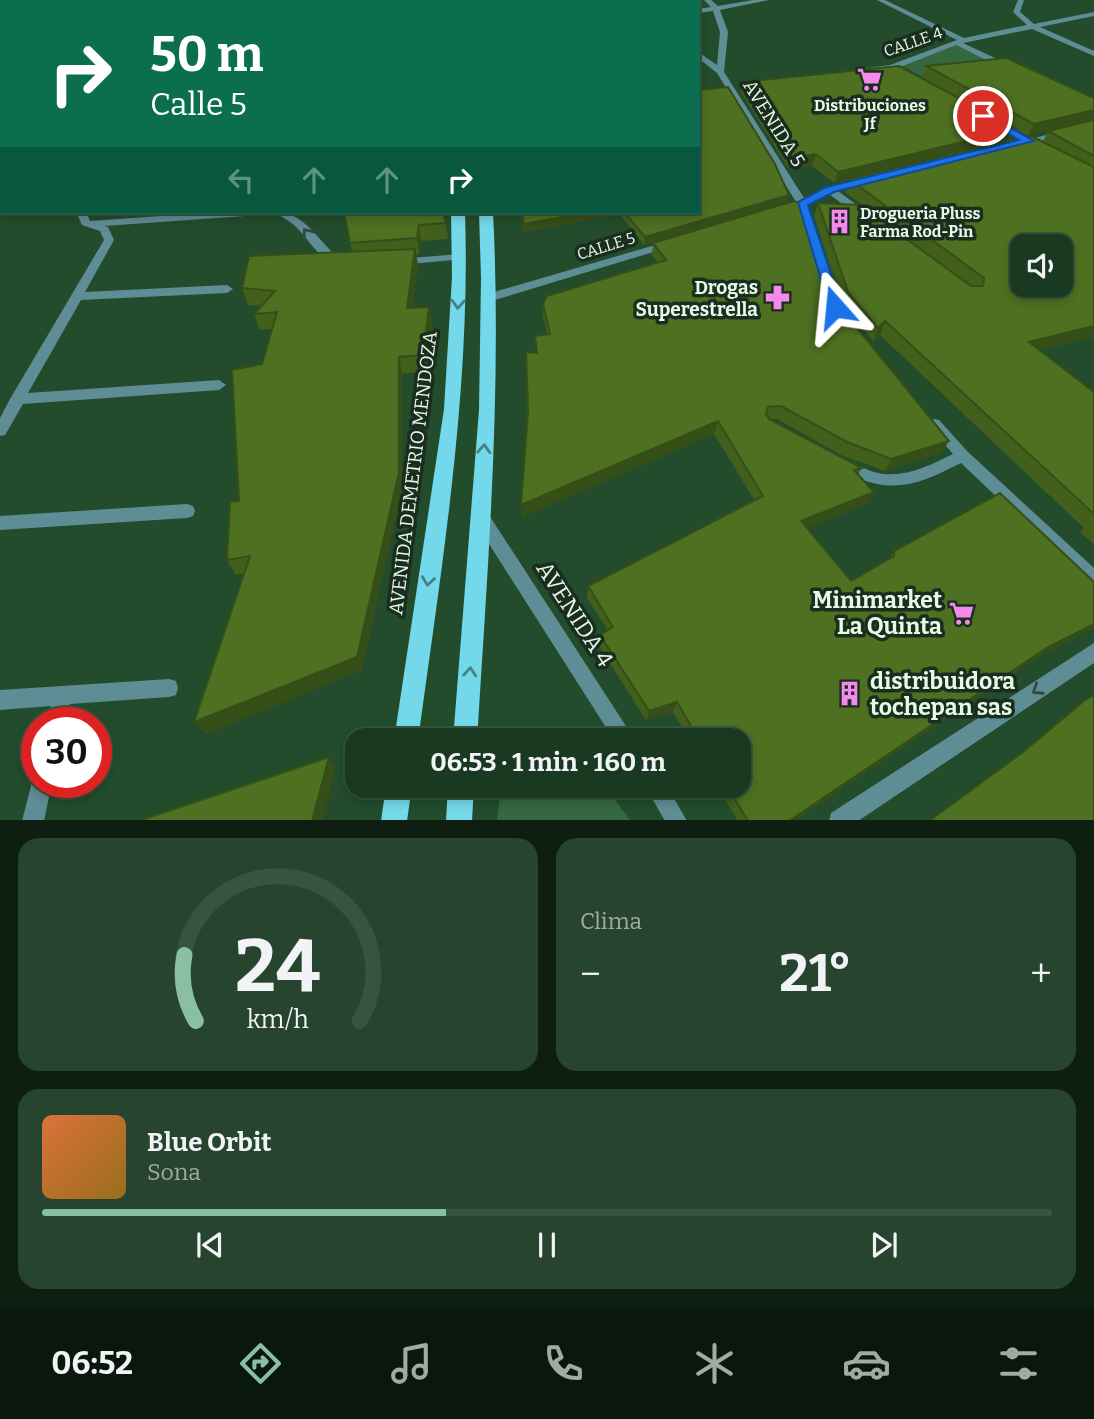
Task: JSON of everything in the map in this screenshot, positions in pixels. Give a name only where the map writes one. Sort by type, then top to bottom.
[{"type":"main road","name":"AVENIDA DEMETRIO MENDOZA","points":[[408,728],[452,399],[460,257],[458,214]]},
{"type":"main road","points":[[466,728],[481,517],[491,297],[486,214]]},
{"type":"main road","points":[[394,820],[397,798]]},
{"type":"main road","points":[[459,820],[460,798]]},
{"type":"street","points":[[712,4],[766,0]]},
{"type":"street","points":[[880,0],[1018,72]]},
{"type":"street","points":[[1021,0],[1016,12],[1032,26],[1094,54]]},
{"type":"street","name":"AVENIDA 5","points":[[712,4],[724,32],[720,72],[725,91],[795,206],[835,307],[850,326]]},
{"type":"street","name":"CALLE 4","points":[[851,72],[892,66],[959,41],[1094,14]]},
{"type":"street","points":[[700,56],[720,72]]},
{"type":"street","points":[[892,66],[903,73]]},
{"type":"street","points":[[725,91],[744,88]]},
{"type":"street","points":[[1002,148],[1094,125]]},
{"type":"street","points":[[1017,135],[1040,147]]},
{"type":"street","points":[[795,206],[830,190],[883,177]]},
{"type":"street","points":[[830,190],[873,222]]},
{"type":"street","points":[[83,217],[189,214]]},
{"type":"street","points":[[284,214],[297,220],[322,252],[337,262],[350,265]]},
{"type":"street","points":[[0,431],[109,240],[104,229],[83,217]]},
{"type":"street","name":"CALLE 5","points":[[491,297],[685,239]]},
{"type":"street","points":[[391,262],[460,257]]},
{"type":"street","points":[[76,296],[227,289]]},
{"type":"street","points":[[18,399],[219,385]]},
{"type":"street","points":[[925,414],[963,456],[1094,579]]},
{"type":"street","points":[[833,457],[853,470],[884,481],[908,481],[963,456]]},
{"type":"street","points":[[0,523],[187,511]]},
{"type":"street","name":"AVENIDA 4","points":[[481,517],[617,728]]},
{"type":"street","points":[[841,820],[1094,652]]},
{"type":"street","points":[[0,700],[170,688]]},
{"type":"street","points":[[59,707],[62,695]]},
{"type":"street","points":[[33,820],[38,798]]},
{"type":"street","points":[[662,798],[676,820]]},
{"type":"green space","points":[[955,45],[1004,68],[921,76],[901,65]]},
{"type":"green space","points":[[500,798],[614,798],[630,820],[497,820]]},
{"type":"building","points":[[1006,58],[1094,98],[1094,110],[1034,124],[926,66]]},
{"type":"building","points":[[899,66],[1016,129],[838,172],[816,154],[792,158],[743,82]]},
{"type":"building","points":[[728,87],[775,164],[789,195],[645,237],[626,214],[700,214],[700,90]]},
{"type":"building","points":[[1094,120],[1094,156],[1048,131]]},
{"type":"building","points":[[1031,136],[1094,167],[1094,326],[1029,342],[1094,392],[1094,514],[885,321],[878,328],[848,292],[818,203],[860,205],[971,286],[983,286],[984,278],[849,179]]},
{"type":"building","points":[[794,201],[801,204],[831,296],[949,441],[891,459],[847,442],[781,406],[768,407],[766,414],[769,419],[862,468],[854,470],[874,492],[801,521],[851,581],[894,556],[894,551],[1000,493],[1094,582],[1094,624],[1048,647],[790,820],[747,820],[734,798],[751,798],[751,728],[692,728],[677,702],[649,711],[600,635],[613,627],[588,586],[763,496],[718,421],[521,505],[528,411],[526,352],[537,353],[535,336],[550,334],[543,304],[547,296],[666,260],[653,243]]},
{"type":"building","points":[[344,214],[443,214],[446,223],[419,225],[417,238],[350,243]]},
{"type":"building","points":[[522,214],[580,214],[524,224]]},
{"type":"building","points":[[415,249],[407,308],[429,307],[423,355],[399,357],[399,472],[357,657],[194,722],[250,556],[227,560],[230,502],[239,501],[232,370],[262,364],[277,312],[254,314],[275,291],[242,288],[249,256]]},
{"type":"building","points":[[1094,695],[1094,820],[930,820],[1023,752]]},
{"type":"building","points":[[329,757],[312,820],[141,820]]},
{"type":"place","name":"Distribuciones Jf","points":[[870,79]]},
{"type":"place","name":"Drogueria Pluss Farma Rod-Pin","points":[[840,222]]},
{"type":"place","name":"Drogas Superestrella","points":[[778,298]]},
{"type":"place","name":"Minimarket La Quinta","points":[[962,613]]},
{"type":"place","name":"distribuidora tochepan sas","points":[[850,694]]},
{"type":"route","points":[[835,307],[802,204],[830,190],[1029,141],[983,116]]}]
